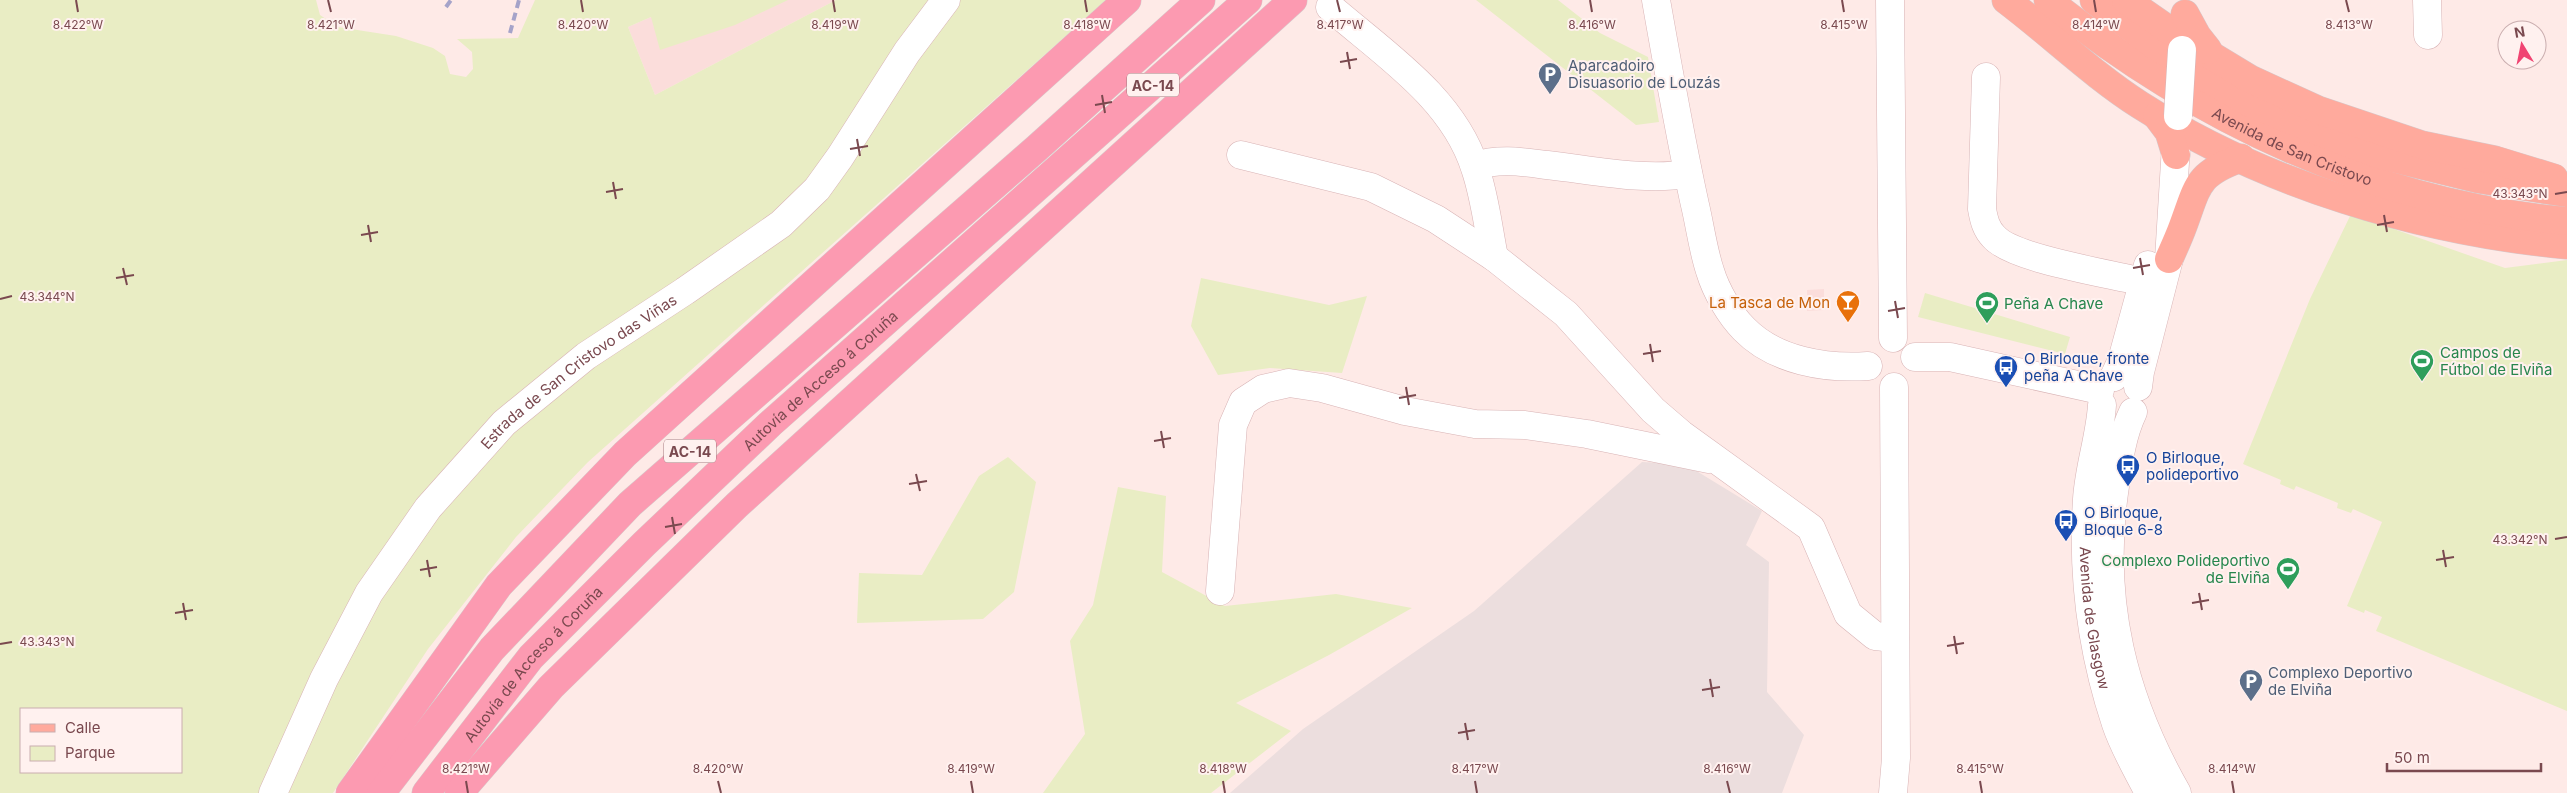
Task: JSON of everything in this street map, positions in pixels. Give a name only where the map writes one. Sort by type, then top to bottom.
[{"type":"highway","points":[[350,793],[499,585],[625,454],[1127,0]]},
{"type":"highway","name":"AC-14","points":[[381,793],[492,649],[630,504],[1037,148],[1201,0]]},
{"type":"highway","name":"Autovía de Acceso á Coruña","points":[[426,793],[531,657],[644,544],[770,424],[1058,171],[1248,0]]},
{"type":"highway","points":[[459,793],[550,687],[737,505],[1292,0]]},
{"type":"highway","points":[[358,793],[392,733]]},
{"type":"main road","points":[[2006,0],[2120,91],[2241,158],[2293,181],[2370,207],[2433,224],[2528,242],[2567,245]]},
{"type":"main road","name":"Avenida de San Cristovo","points":[[2048,0],[2089,34],[2146,71],[2218,113],[2287,148],[2355,174],[2421,195],[2530,218],[2567,221]]},
{"type":"main road","name":"Avenida de San Cristovo","points":[[2094,0],[2153,44],[2196,72],[2250,103],[2317,131],[2389,157],[2478,179],[2547,192],[2567,193]]},
{"type":"main road","points":[[2126,0],[2184,26],[2218,60],[2250,79],[2318,110],[2422,145],[2495,160],[2567,181]]},
{"type":"main road","points":[[2169,259],[2199,183],[2220,167],[2241,158]]},
{"type":"street","name":"Estrada de San Cristovo das Viñas","points":[[273,793],[324,679],[365,601],[428,508],[504,423],[586,356],[685,291],[781,224],[817,189],[908,52],[946,0]]},
{"type":"street","points":[[1656,0],[1688,174],[1710,272],[1725,302],[1744,329],[1767,347],[1794,358],[1831,367],[1868,366]]},
{"type":"street","points":[[1890,0],[1893,338]]},
{"type":"street","points":[[2427,0],[2428,35]]},
{"type":"street","points":[[1330,7],[1436,98],[1457,126],[1475,166],[1494,257]]},
{"type":"street","name":"Avenida de Glasgow","points":[[2177,793],[2156,756],[2127,684],[2112,610],[2109,570],[2109,525],[2118,463],[2136,400],[2140,372],[2169,259],[2175,165],[2171,120],[2184,26]]},
{"type":"street","points":[[1986,77],[1982,209],[1985,225],[1994,238],[2004,245],[2032,255],[2143,282]]},
{"type":"street","points":[[1241,155],[1371,187],[1436,219],[1494,257],[1566,314],[1653,410],[1715,460],[1811,528],[1848,614],[1876,636],[1895,638]]},
{"type":"street","points":[[1475,166],[1488,162],[1510,161],[1636,175],[1669,177],[1688,174]]},
{"type":"street","name":"Avenida de Glasgow","points":[[2149,793],[2116,726],[2105,688],[2089,604],[2086,560],[2087,497],[2105,391],[2122,360],[2175,165]]},
{"type":"street","points":[[1893,338],[1907,344],[1916,357],[1915,371],[1912,377],[1900,386],[1894,387],[1879,384],[1870,373],[1868,366],[1868,359],[1874,346],[1879,342],[1893,338]]},
{"type":"street","points":[[1916,357],[1950,357],[2105,391],[2125,376],[2136,400],[2116,416],[2110,414],[2105,391]]},
{"type":"street","points":[[1220,591],[1233,425],[1243,402],[1263,389],[1289,383],[1322,388],[1405,411],[1475,424],[1525,425],[1587,434],[1715,460]]},
{"type":"street","points":[[1893,793],[1895,638],[1894,387]]},
{"type":"shaded area","points":[[646,0],[836,0],[655,95],[628,27],[651,17]]},
{"type":"shaded area","points":[[1824,289],[1824,310],[1807,311],[1807,290]]},
{"type":"shaded area","points":[[1642,462],[1685,464],[1762,511],[1746,545],[1769,562],[1767,692],[1804,735],[1782,793],[1230,793],[1303,729],[1474,611]]},
{"type":"green space","points":[[0,0],[316,0],[320,15],[338,27],[396,36],[433,48],[445,56],[450,74],[466,77],[473,69],[472,52],[457,39],[518,38],[535,0],[788,0],[735,25],[660,50],[651,17],[628,27],[655,95],[836,0],[1106,0],[588,462],[516,537],[428,649],[333,793],[0,793]]},
{"type":"green space","points":[[1476,0],[1558,0],[1600,33],[1648,57],[1659,122],[1636,125]]},
{"type":"green space","name":"Campos de Fútbol de Elviña","points":[[2351,214],[2505,268],[2567,260],[2567,711],[2376,631],[2382,617],[2365,610],[2364,613],[2347,606],[2382,522],[2353,509],[2351,513],[2337,508],[2338,503],[2296,486],[2294,490],[2280,484],[2281,480],[2243,464],[2310,299]]},
{"type":"green space","points":[[1201,278],[1329,305],[1367,296],[1342,373],[1270,368],[1218,375],[1191,326]]},
{"type":"green space","name":"Peña A Chave","points":[[1925,293],[2070,337],[2065,354],[1918,317]]},
{"type":"green space","points":[[1008,457],[1036,482],[1014,592],[983,619],[857,623],[859,573],[922,575],[979,476]]},
{"type":"green space","points":[[1118,487],[1166,496],[1162,572],[1225,606],[1336,594],[1412,608],[1329,655],[1236,703],[1291,731],[1211,793],[1043,793],[1085,734],[1070,641],[1093,605]]},
{"type":"railway","points":[[446,7],[451,0]]},
{"type":"railway","points":[[510,33],[519,0]]},
{"type":"place","name":"Aparcadoiro Disuasorio de Louzás","points":[[1550,95]]},
{"type":"place","name":"La Tasca de Mon","points":[[1848,323]]},
{"type":"place","name":"Peña A Chave","points":[[1987,324]]},
{"type":"place","name":"Campos de Fútbol de Elviña","points":[[2422,382]]},
{"type":"place","name":"O Birloque, fronte peña A Chave","points":[[2006,388]]},
{"type":"place","name":"O Birloque, polideportivo","points":[[2128,487]]},
{"type":"place","name":"O Birloque, Bloque 6-8","points":[[2066,542]]},
{"type":"place","name":"Complexo Polideportivo de Elviña","points":[[2288,590]]},
{"type":"place","name":"Complexo Deportivo de Elviña","points":[[2251,702]]}]
